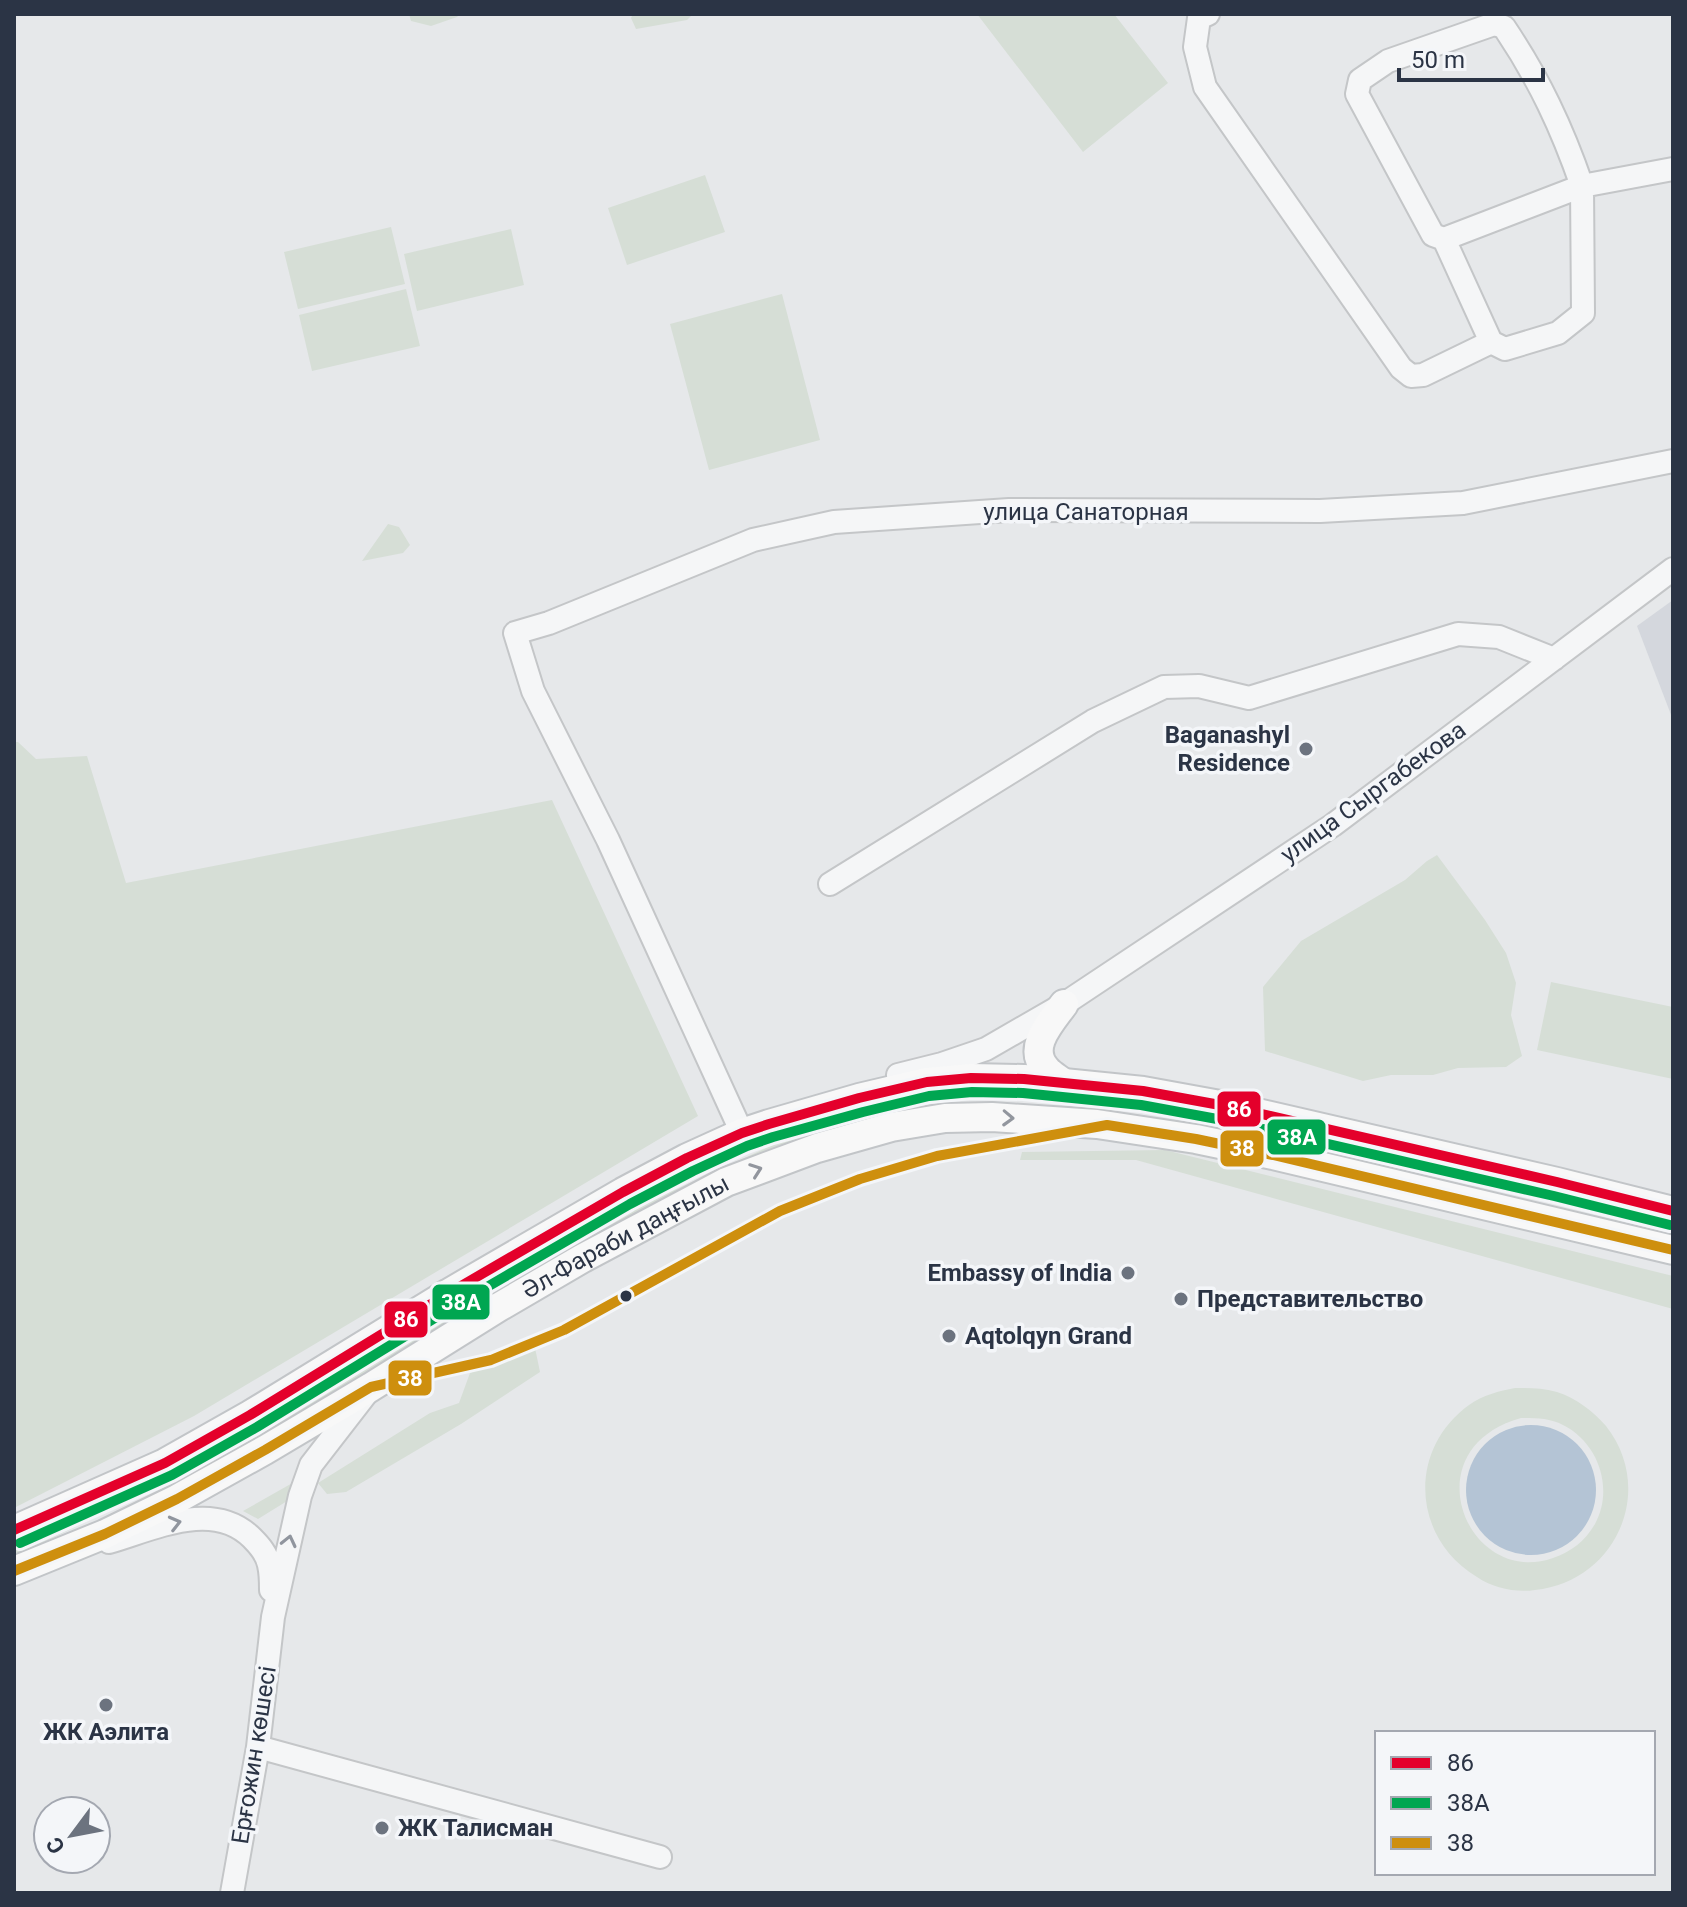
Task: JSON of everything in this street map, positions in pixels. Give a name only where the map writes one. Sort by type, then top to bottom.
[{"type":"main road","points":[[1062,1082],[1044,1068],[1038,1056],[1038,1045],[1064,1004]]},
{"type":"main road","name":"Әл-Фараби даңғылы","points":[[14,1530],[165,1463],[250,1415],[449,1293],[687,1158],[742,1133],[859,1098],[927,1082],[971,1078],[1062,1082],[1143,1091],[1231,1107],[1673,1211]]},
{"type":"main road","name":"Әл-Фараби даңғылы","points":[[17,1570],[105,1534],[177,1499],[371,1387],[499,1307],[659,1216],[726,1182],[804,1153],[891,1127],[945,1118],[992,1117],[1107,1125],[1257,1152],[1673,1250]]},
{"type":"street","points":[[1208,14],[1199,18],[1195,47],[1205,87],[1401,368],[1411,376],[1423,375],[1491,342]]},
{"type":"street","points":[[1444,239],[1491,342],[1505,349],[1558,333],[1583,313],[1582,186],[1567,142],[1506,21],[1494,24],[1388,61],[1360,80],[1357,94],[1433,235],[1444,239],[1582,186],[1673,169]]},
{"type":"street","name":"улица Санаторная","points":[[742,1133],[608,840],[533,691],[515,633],[549,623],[753,540],[834,522],[1009,510],[1320,511],[1463,503],[1673,461]]},
{"type":"street","name":"улица Сыргабекова","points":[[742,1133],[848,1087],[942,1064],[986,1049],[1064,1004],[1333,825],[1673,569]]},
{"type":"street","points":[[830,884],[1093,721],[1164,687],[1199,686],[1249,698],[1458,634],[1499,637],[1554,659]]},
{"type":"street","name":"Ерғожин көшесі","points":[[232,1893],[258,1747],[273,1617],[300,1496],[311,1465],[371,1387]]},
{"type":"street","name":"Ерғожин көшесі","points":[[17,1570],[180,1521],[206,1518],[225,1521],[243,1529],[262,1547],[269,1563],[273,1617]]},
{"type":"street","points":[[258,1747],[660,1857]]},
{"type":"shaded area","points":[[409,14],[460,14],[431,26],[411,21]]},
{"type":"shaded area","points":[[633,14],[693,14],[687,20],[636,29],[631,18]]},
{"type":"shaded area","points":[[977,14],[1114,14],[1168,83],[1083,152]]},
{"type":"shaded area","points":[[705,175],[725,232],[627,265],[608,208]]},
{"type":"shaded area","points":[[391,227],[405,284],[298,309],[284,252]]},
{"type":"shaded area","points":[[511,229],[524,285],[417,311],[404,254]]},
{"type":"shaded area","points":[[406,289],[420,346],[312,371],[299,315]]},
{"type":"shaded area","points":[[782,294],[820,440],[709,470],[670,324]]},
{"type":"shaded area","points":[[388,524],[399,527],[410,545],[403,553],[362,561]]},
{"type":"shaded area","points":[[1673,600],[1673,720],[1637,626]]},
{"type":"shaded area","points":[[14,742],[18,742],[36,759],[87,756],[126,883],[552,800],[698,1116],[194,1416],[14,1508]]},
{"type":"shaded area","points":[[1437,855],[1506,953],[1516,983],[1511,1015],[1522,1056],[1506,1067],[1458,1068],[1433,1075],[1391,1075],[1363,1081],[1265,1051],[1263,987],[1301,941],[1405,880]]},
{"type":"shaded area","points":[[1551,982],[1673,1007],[1673,1079],[1537,1050]]},
{"type":"shaded area","points":[[999,1091],[1209,1109],[1673,1221],[1673,1230],[1427,1166],[1207,1116],[1058,1099],[1000,1097]]},
{"type":"shaded area","points":[[920,1097],[919,1106],[799,1141],[627,1218],[222,1458],[14,1556],[14,1543],[214,1448],[622,1214],[799,1133]]},
{"type":"shaded area","points":[[1165,1150],[1673,1276],[1673,1309],[1136,1160],[1020,1160],[1022,1152]]},
{"type":"shaded area","points":[[534,1343],[540,1372],[461,1424],[346,1492],[327,1494],[318,1483],[430,1413],[459,1403],[470,1373]]},
{"type":"shaded area","points":[[1515,1388],[1564,1395],[1596,1415],[1621,1451],[1628,1478],[1627,1504],[1620,1529],[1606,1552],[1587,1570],[1563,1583],[1528,1591],[1497,1587],[1477,1577],[1455,1560],[1440,1540],[1430,1517],[1425,1493],[1427,1469],[1435,1445],[1449,1424],[1474,1402]],"holes":[[[1521,1418],[1558,1423],[1575,1433],[1594,1455],[1603,1482],[1601,1510],[1587,1536],[1566,1553],[1522,1562],[1496,1553],[1476,1535],[1463,1511],[1460,1484],[1467,1457],[1487,1434]]]},
{"type":"shaded area","points":[[303,1477],[292,1498],[258,1519],[243,1511]]},
{"type":"water","points":[[1531,1425],[1556,1430],[1577,1444],[1591,1465],[1596,1490],[1591,1515],[1577,1536],[1556,1550],[1531,1555],[1506,1550],[1485,1536],[1471,1515],[1466,1490],[1471,1465],[1485,1444],[1506,1430]]},
{"type":"transit line","name":"86","points":[[14,1530],[165,1463],[250,1415],[449,1293],[687,1158],[769,1124],[927,1082],[971,1078],[1024,1079],[1143,1091],[1231,1107],[1673,1211]]},
{"type":"transit line","name":"38А","points":[[20,1543],[172,1475],[257,1427],[456,1305],[693,1171],[773,1137],[929,1096],[972,1092],[1023,1093],[1141,1105],[1228,1121],[1670,1225]]},
{"type":"transit line","name":"38","points":[[14,1571],[105,1534],[177,1499],[371,1387],[491,1360],[564,1330],[780,1211],[860,1179],[937,1156],[1107,1125],[1273,1155],[1673,1250]]},
{"type":"place","name":"Baganashyl Residence","points":[[1306,749]]},
{"type":"place","name":"Embassy of India","points":[[1128,1273]]},
{"type":"place","name":"Представительство","points":[[1181,1299]]},
{"type":"place","name":"Aqtolqyn Grand","points":[[949,1336]]},
{"type":"place","name":"ЖК Аэлита","points":[[106,1705]]},
{"type":"place","name":"ЖК Талисман","points":[[382,1828]]}]
